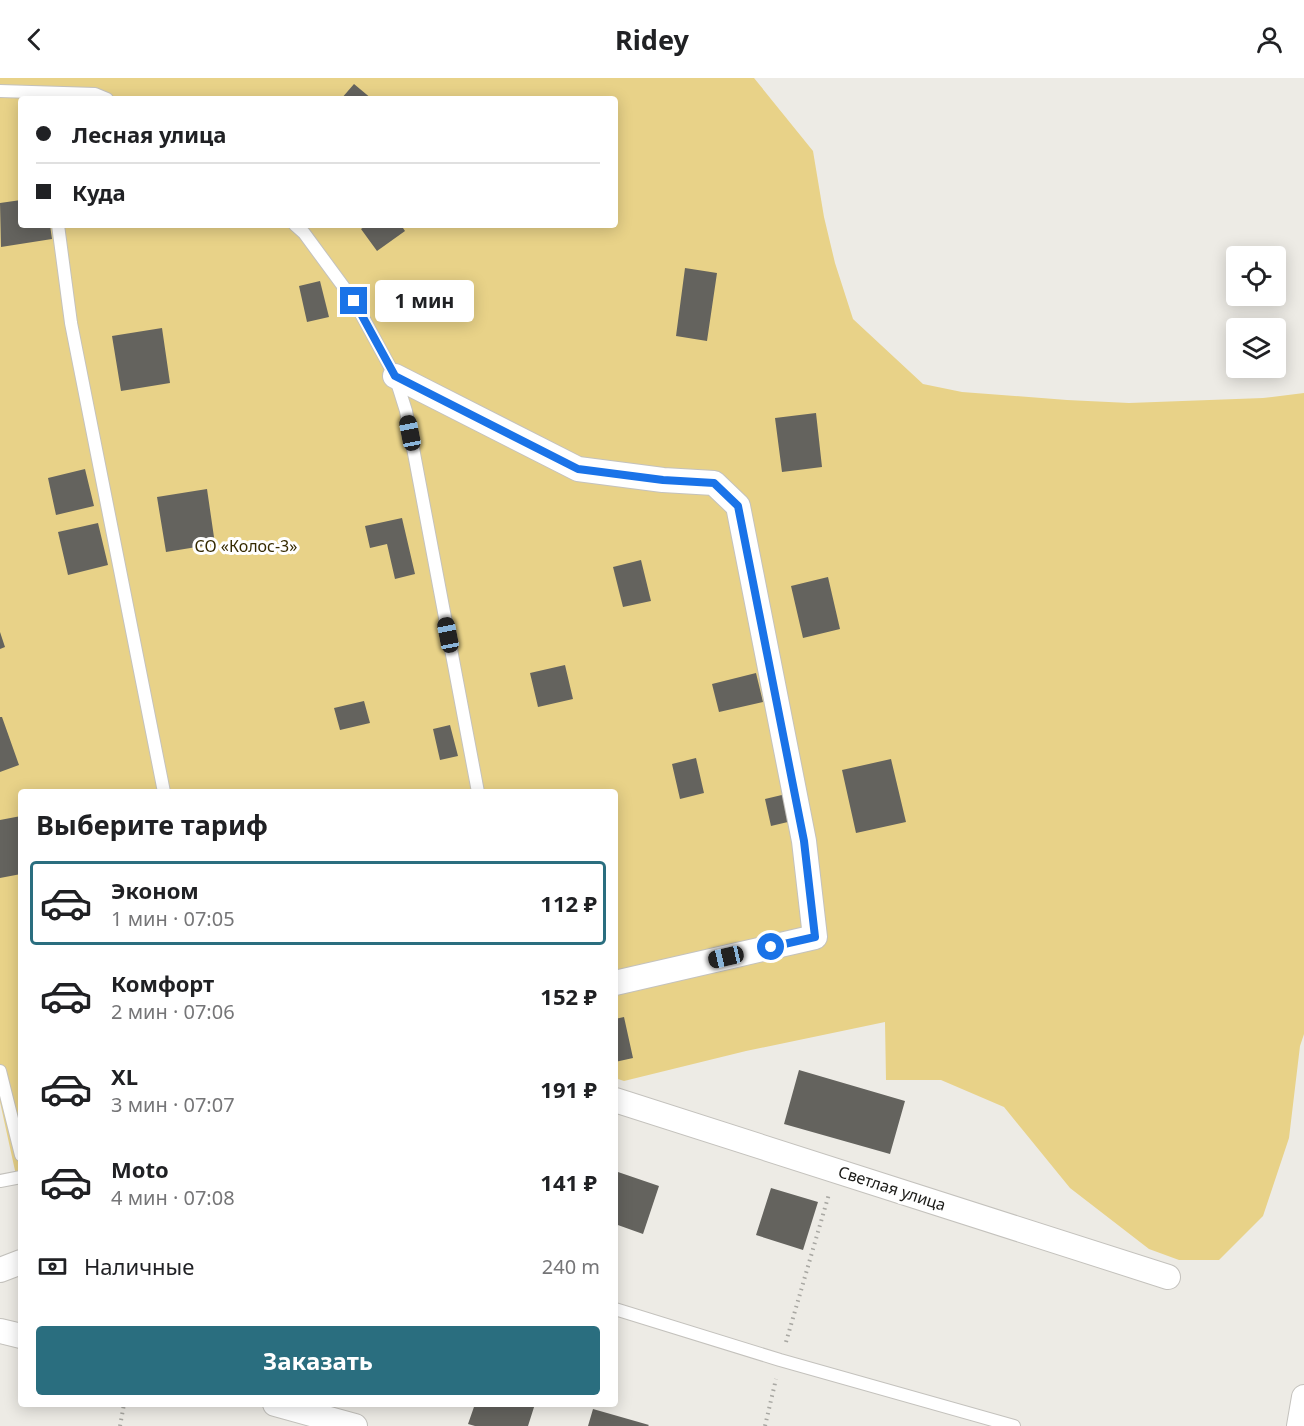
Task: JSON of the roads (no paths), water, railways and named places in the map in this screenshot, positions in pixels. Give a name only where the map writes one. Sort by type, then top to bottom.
[{"type":"street","points":[[395,376],[578,469],[663,480],[714,483],[738,506],[804,841],[815,937],[618,981]]},
{"type":"street","name":"Светлая улица","points":[[618,1101],[1168,1277]]},
{"type":"street","points":[[0,1270],[18,1263]]},
{"type":"street","points":[[0,1331],[18,1335]]},
{"type":"street","points":[[1299,1426],[1304,1397]]},
{"type":"street","points":[[286,1407],[355,1426]]},
{"type":"lane","points":[[0,91],[40,95],[95,94],[99,96]]},
{"type":"lane","points":[[58,228],[71,323],[163,789]]},
{"type":"lane","points":[[298,228],[354,301],[395,376],[406,411],[477,789]]},
{"type":"lane","points":[[0,1071],[18,1143]]},
{"type":"lane","points":[[0,1181],[18,1178]]},
{"type":"lane","points":[[618,1310],[780,1360],[1014,1426]]},
{"type":"park label","name":"СО «Колос-3»","points":[[246,546]]}]
